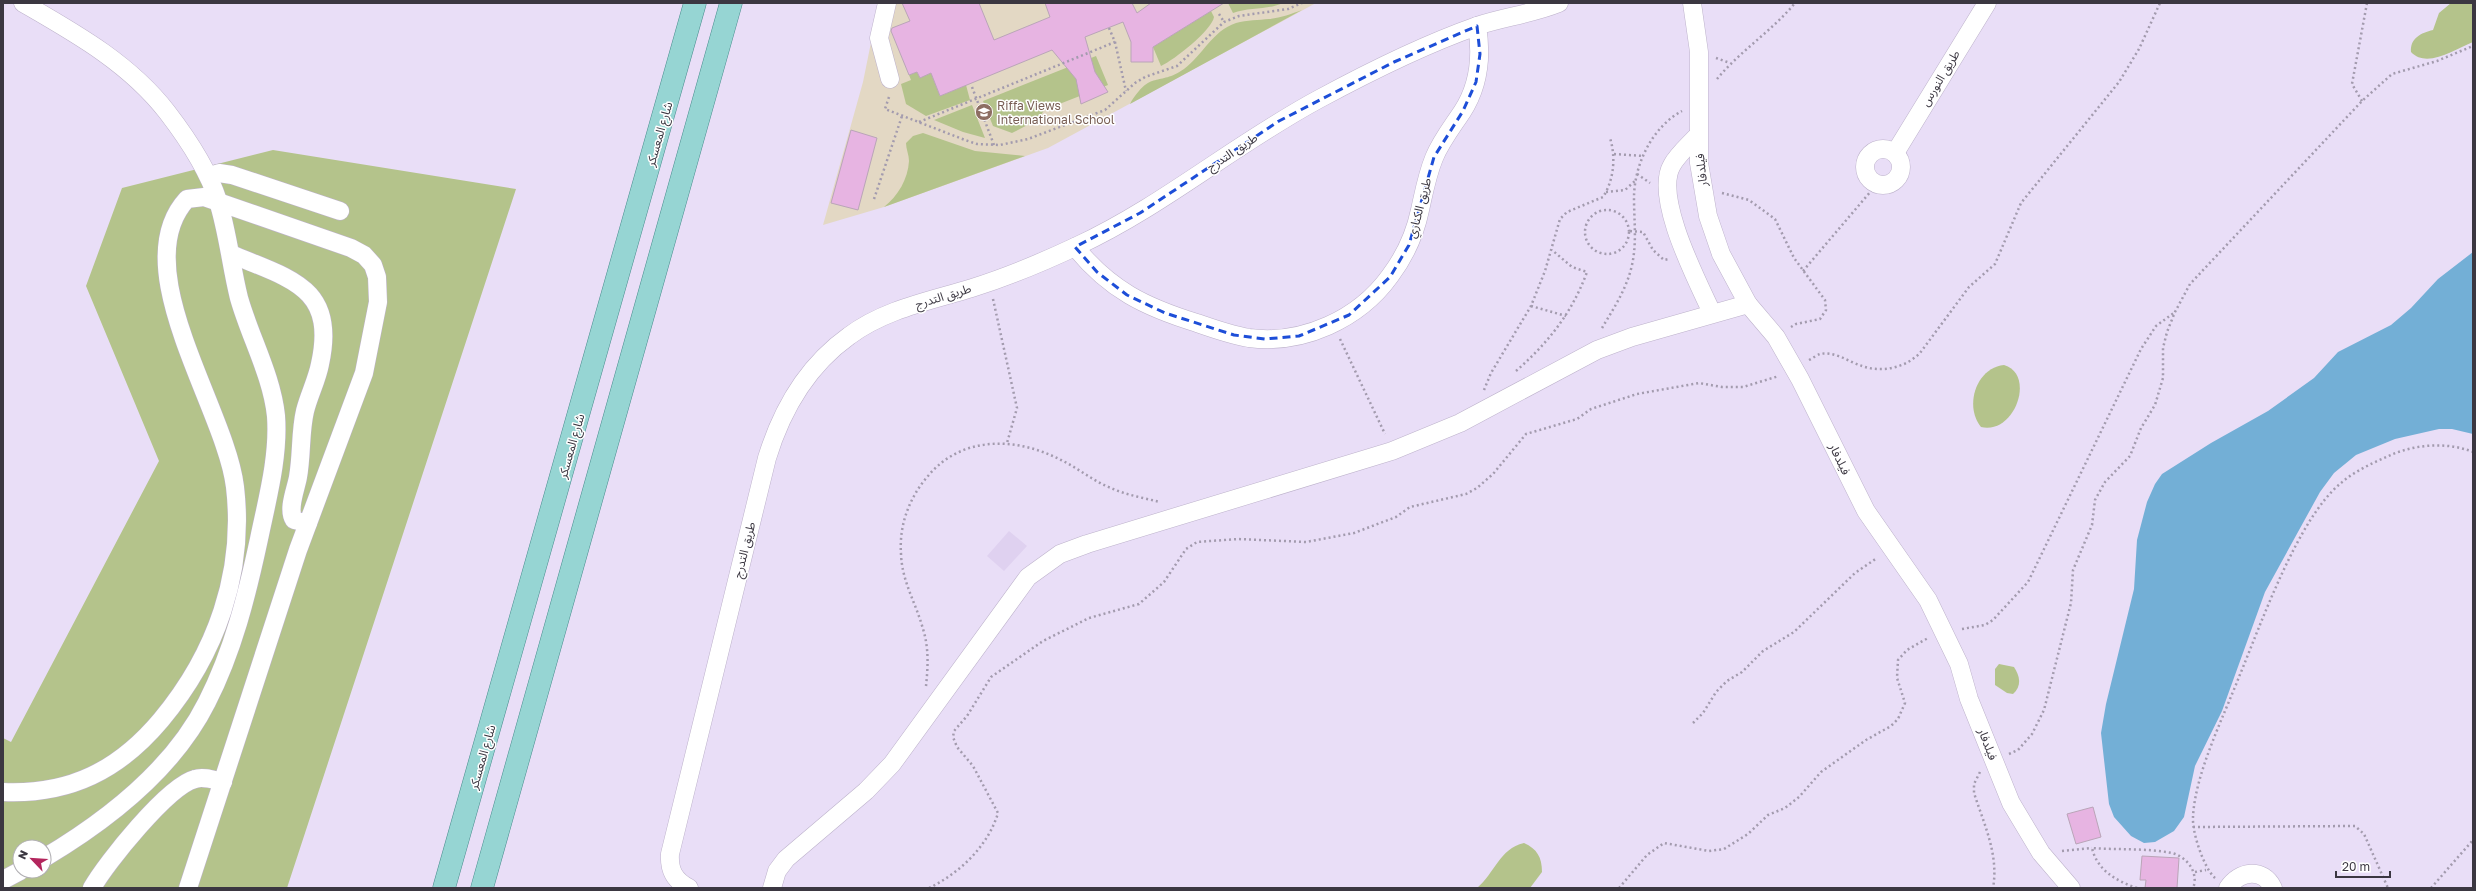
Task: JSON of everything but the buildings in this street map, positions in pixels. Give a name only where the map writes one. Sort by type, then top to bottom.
[{"type":"main road","name":"شارع المعسكر","points":[[444,888],[695,3]]},
{"type":"main road","points":[[482,888],[731,3]]},
{"type":"street","points":[[23,3],[74,33],[135,77],[166,110],[208,176],[218,200],[246,322],[269,386],[276,415],[276,437],[271,484],[250,583],[231,648],[207,704],[175,752],[136,792],[111,812],[52,853]]},
{"type":"street","points":[[887,3],[879,38],[890,79]]},
{"type":"street","name":"طريق التدرج","points":[[682,883],[671,870],[670,854],[767,458],[773,438],[791,400],[817,364],[850,335],[869,323],[904,308],[989,282],[1075,248],[1140,213],[1279,121],[1394,62],[1477,26],[1559,3]]},
{"type":"street","name":"فيلدفار","points":[[1692,3],[1699,52],[1698,135],[1703,190],[1708,216],[1721,254],[1748,304],[1776,337],[1877,530],[1910,571],[1945,632],[1959,664],[1969,699],[2011,803],[2041,853],[2071,888]]},
{"type":"street","name":"طريق النورس","points":[[1895,154],[1987,3]]},
{"type":"street","name":"طريق الكناري","points":[[1075,248],[1097,272],[1127,295],[1165,313],[1234,335],[1255,338],[1299,336],[1333,324],[1364,304],[1377,291],[1390,277],[1409,245],[1434,157],[1443,140],[1463,111],[1476,82],[1480,54],[1477,26]]},
{"type":"street","points":[[1698,135],[1672,165],[1668,181],[1672,212],[1684,253],[1712,313]]},
{"type":"street","points":[[1878,149],[1888,149],[1895,154],[1900,164],[1899,175],[1892,182],[1877,184],[1866,174],[1866,159],[1878,149]]},
{"type":"street","points":[[208,176],[219,173],[232,175],[340,211]]},
{"type":"street","points":[[3,792],[49,790],[72,784],[93,777],[123,758],[148,735],[179,698],[198,669],[224,609],[233,571],[238,536],[235,486],[226,445],[181,333],[173,309],[168,278],[168,249],[173,225],[181,206],[187,199],[195,196],[218,200],[351,248],[364,255],[373,265],[377,278],[378,302],[364,373],[308,523],[188,888]]},
{"type":"street","points":[[230,254],[282,276],[307,291],[318,304],[323,320],[325,340],[320,366],[305,411],[300,466],[291,508],[291,516],[294,520],[308,523]]},
{"type":"street","points":[[772,888],[777,871],[786,859],[866,790],[892,764],[1020,586],[1037,568],[1073,548],[1176,518],[1392,451],[1460,423],[1597,350],[1619,340],[1748,304]]},
{"type":"street","points":[[92,888],[103,869],[141,824],[186,783],[202,778],[223,782]]},
{"type":"street","points":[[2224,886],[2237,877],[2250,873],[2264,876],[2274,888]]},
{"type":"street","points":[[3,880],[12,875]]},
{"type":"path","points":[[885,110],[965,140],[994,145],[1028,139],[1105,110],[1126,91],[1146,77],[1177,66],[1224,22],[1239,16],[1288,9],[1302,3]]},
{"type":"path","points":[[1730,63],[1760,39],[1795,3]]},
{"type":"path","points":[[929,888],[968,860],[979,850],[996,821],[998,813],[973,766],[957,747],[953,738],[954,731],[967,716],[991,677],[1055,635],[1090,618],[1139,604],[1164,582],[1186,550],[1197,542],[1238,539],[1306,542],[1354,533],[1389,520],[1410,507],[1466,494],[1477,488],[1493,474],[1526,434],[1577,419],[1598,407],[1637,394],[1699,383],[1722,388],[1742,387],[1757,384],[1794,369],[1820,354],[1846,359],[1874,369],[1887,369],[1912,361],[1920,353],[1969,288],[1995,264],[2021,203],[2119,82],[2139,49],[2160,3]]},
{"type":"path","points":[[2362,101],[2352,84],[2367,3]]},
{"type":"path","points":[[1219,14],[1224,22]]},
{"type":"path","points":[[1109,28],[1115,42],[1126,91]]},
{"type":"path","points":[[919,122],[977,100],[1115,42]]},
{"type":"path","points":[[1992,888],[1995,874],[1993,853],[1974,793],[1976,777],[1982,769],[1994,761],[2018,750],[2032,734],[2044,710],[2071,603],[2073,570],[2092,525],[2095,500],[2105,482],[2130,456],[2141,428],[2159,394],[2163,378],[2163,348],[2174,312],[2190,284],[2362,101],[2392,74],[2437,61],[2473,46]]},
{"type":"path","points":[[972,87],[994,145]]},
{"type":"path","points":[[1597,350],[1600,331],[1628,281],[1634,252],[1636,232],[1634,198],[1636,180],[1644,156],[1654,138],[1667,121],[1699,104]]},
{"type":"path","points":[[874,199],[902,116]]},
{"type":"path","points":[[1489,390],[1484,391],[1491,373],[1531,306],[1552,250],[1560,218],[1567,212],[1603,197],[1606,192],[1611,179],[1614,154],[1610,138]]},
{"type":"path","points":[[1614,154],[1644,156]]},
{"type":"path","points":[[1606,192],[1624,190],[1636,180]]},
{"type":"path","points":[[1803,272],[1877,184]]},
{"type":"path","points":[[1703,190],[1737,196],[1759,205],[1775,219],[1794,258],[1825,300],[1826,310],[1820,319],[1796,324],[1776,337]]},
{"type":"path","points":[[1602,210],[1610,210],[1624,217],[1630,231],[1625,246],[1612,254],[1605,255],[1591,248],[1585,234],[1589,219],[1602,210]]},
{"type":"path","points":[[1630,231],[1643,232],[1658,256],[1664,260],[1684,253]]},
{"type":"path","points":[[1510,376],[1541,349],[1566,316],[1587,272],[1572,267],[1552,250]]},
{"type":"path","points":[[989,282],[1017,408],[1007,443]]},
{"type":"path","points":[[1531,306],[1566,316]]},
{"type":"path","points":[[1619,888],[1647,855],[1664,843],[1709,851],[1724,849],[1738,842],[1768,815],[1786,808],[1799,797],[1821,772],[1866,740],[1891,726],[1898,719],[1905,704],[1897,678],[1898,660],[1921,640],[1945,632],[1975,627],[1993,620],[2028,582],[2141,349],[2156,326],[2174,312]]},
{"type":"path","points":[[1333,324],[1392,451]]},
{"type":"path","points":[[925,691],[927,644],[923,628],[907,589],[902,565],[902,524],[917,490],[941,463],[970,448],[1007,443],[1033,448],[1049,454],[1113,490],[1160,502],[1172,511],[1176,518]]},
{"type":"path","points":[[2224,886],[2206,870],[2193,827],[2197,792],[2215,736],[2265,613],[2298,543],[2322,504],[2339,484],[2352,474],[2404,450],[2441,445],[2473,452]]},
{"type":"path","points":[[1693,723],[1703,713],[1716,692],[1742,672],[1763,651],[1794,632],[1855,573],[1876,559],[1893,551]]},
{"type":"path","points":[[2193,827],[2355,826],[2364,834],[2388,888]]},
{"type":"path","points":[[2431,888],[2473,840]]},
{"type":"path","points":[[2092,848],[2094,858],[2105,871],[2137,888]]},
{"type":"path","points":[[2041,853],[2092,848],[2173,853],[2186,860],[2195,872],[2196,881],[2193,888]]},
{"type":"path","points":[[2195,872],[2206,870]]},
{"type":"highlighted area","points":[[1477,26],[1480,54],[1476,82],[1463,111],[1434,157],[1409,245],[1390,277],[1349,315],[1299,336],[1265,339],[1234,335],[1165,313],[1127,295],[1097,272],[1075,247],[1140,213],[1279,121],[1394,62]]},
{"type":"shaded area","name":"Riffa Views International School","points":[[879,3],[1316,3],[1048,148],[884,207],[823,225],[863,82]]},
{"type":"shaded area","points":[[1009,531],[1027,546],[1004,571],[987,556]]},
{"type":"green space","points":[[1228,3],[1283,3],[1271,7],[1233,13]]},
{"type":"green space","points":[[2451,3],[2473,3],[2473,42],[2441,56],[2425,59],[2418,57],[2411,52],[2412,43],[2417,37],[2433,30],[2439,13]]},
{"type":"green space","points":[[1302,10],[1130,104],[1137,93],[1149,82],[1168,77],[1184,69],[1197,57],[1214,37],[1228,27],[1244,21],[1278,18]]},
{"type":"green space","points":[[1211,11],[1214,17],[1212,23],[1200,37],[1161,66],[1153,47]]},
{"type":"green space","points":[[1096,56],[1108,85],[1044,110],[1039,119],[1012,133],[993,126],[983,101]]},
{"type":"green space","points":[[917,72],[920,78],[931,73],[940,96],[966,85],[970,100],[926,116],[906,104],[901,84],[911,80],[909,75]]},
{"type":"green space","points":[[972,105],[985,138],[963,132],[934,120]]},
{"type":"green space","points":[[923,133],[975,151],[1025,156],[884,207],[894,198],[907,174],[909,161],[906,143],[913,136]]},
{"type":"green space","points":[[273,150],[516,189],[287,888],[3,888],[3,738],[11,742],[159,461],[86,286],[122,188]]},
{"type":"green space","points":[[2004,365],[2014,371],[2019,380],[2020,391],[2017,402],[2012,413],[2003,422],[1993,427],[1981,427],[1973,409],[1973,399],[1976,389],[1980,380],[1986,373],[1994,368]]},
{"type":"green space","points":[[1999,664],[2014,667],[2016,670],[2019,677],[2019,684],[2018,688],[2013,694],[2007,693],[1995,685],[1995,669]]},
{"type":"green space","points":[[1524,843],[1538,854],[1542,867],[1542,872],[1530,888],[1477,888],[1509,850]]},
{"type":"water","points":[[2473,252],[2473,434],[2452,429],[2439,429],[2395,439],[2356,455],[2334,473],[2320,492],[2265,592],[2222,711],[2195,766],[2184,817],[2174,831],[2155,842],[2144,843],[2131,836],[2114,817],[2109,804],[2101,733],[2106,704],[2134,589],[2137,540],[2147,502],[2155,484],[2162,474],[2211,443],[2268,411],[2314,378],[2338,352],[2391,325],[2411,308],[2438,279]]},
{"type":"place","name":"Riffa Views International School","points":[[984,112]]}]
